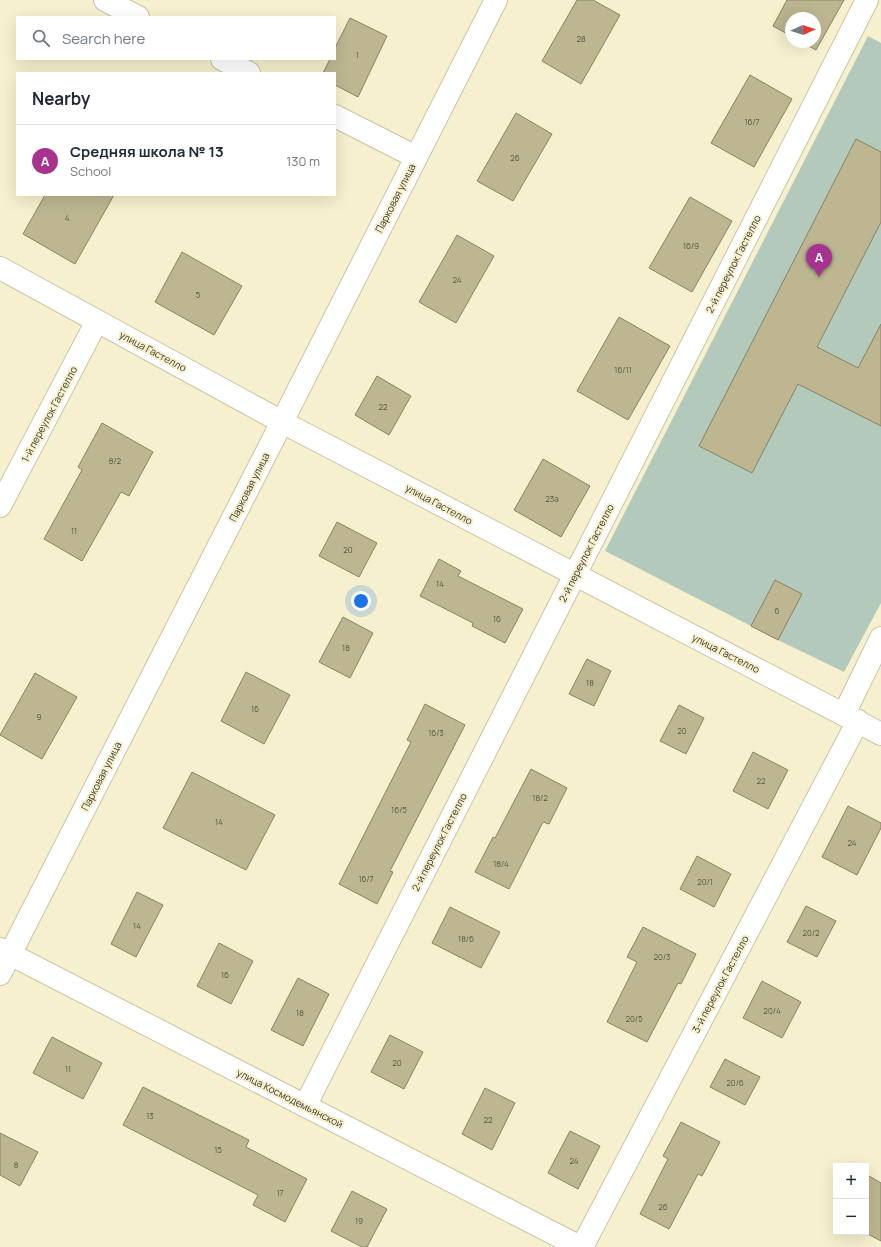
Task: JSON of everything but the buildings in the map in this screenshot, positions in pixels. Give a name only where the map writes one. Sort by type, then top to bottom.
[{"type":"street","points":[[105,0],[136,16]]},
{"type":"street","name":"Парковая улица","points":[[0,974],[5,952],[282,422],[496,0]]},
{"type":"street","name":"2-й переулок Гастелло","points":[[305,1106],[868,0]]},
{"type":"street","points":[[224,60],[247,72]]},
{"type":"street","points":[[336,117],[416,157]]},
{"type":"street","name":"улица Гастелло","points":[[0,268],[282,422],[881,734]]},
{"type":"street","name":"1-й переулок Гастелло","points":[[0,506],[97,321]]},
{"type":"street","name":"3-й переулок Гастелло","points":[[581,1247],[851,718],[881,638]]},
{"type":"street","name":"улица Космодемьянской","points":[[5,952],[581,1247]]},
{"type":"green space","points":[[868,36],[881,43],[881,603],[844,672],[778,640],[605,551]]},
{"type":"place","name":"Средняя школа № 13","points":[[819,277]]}]
